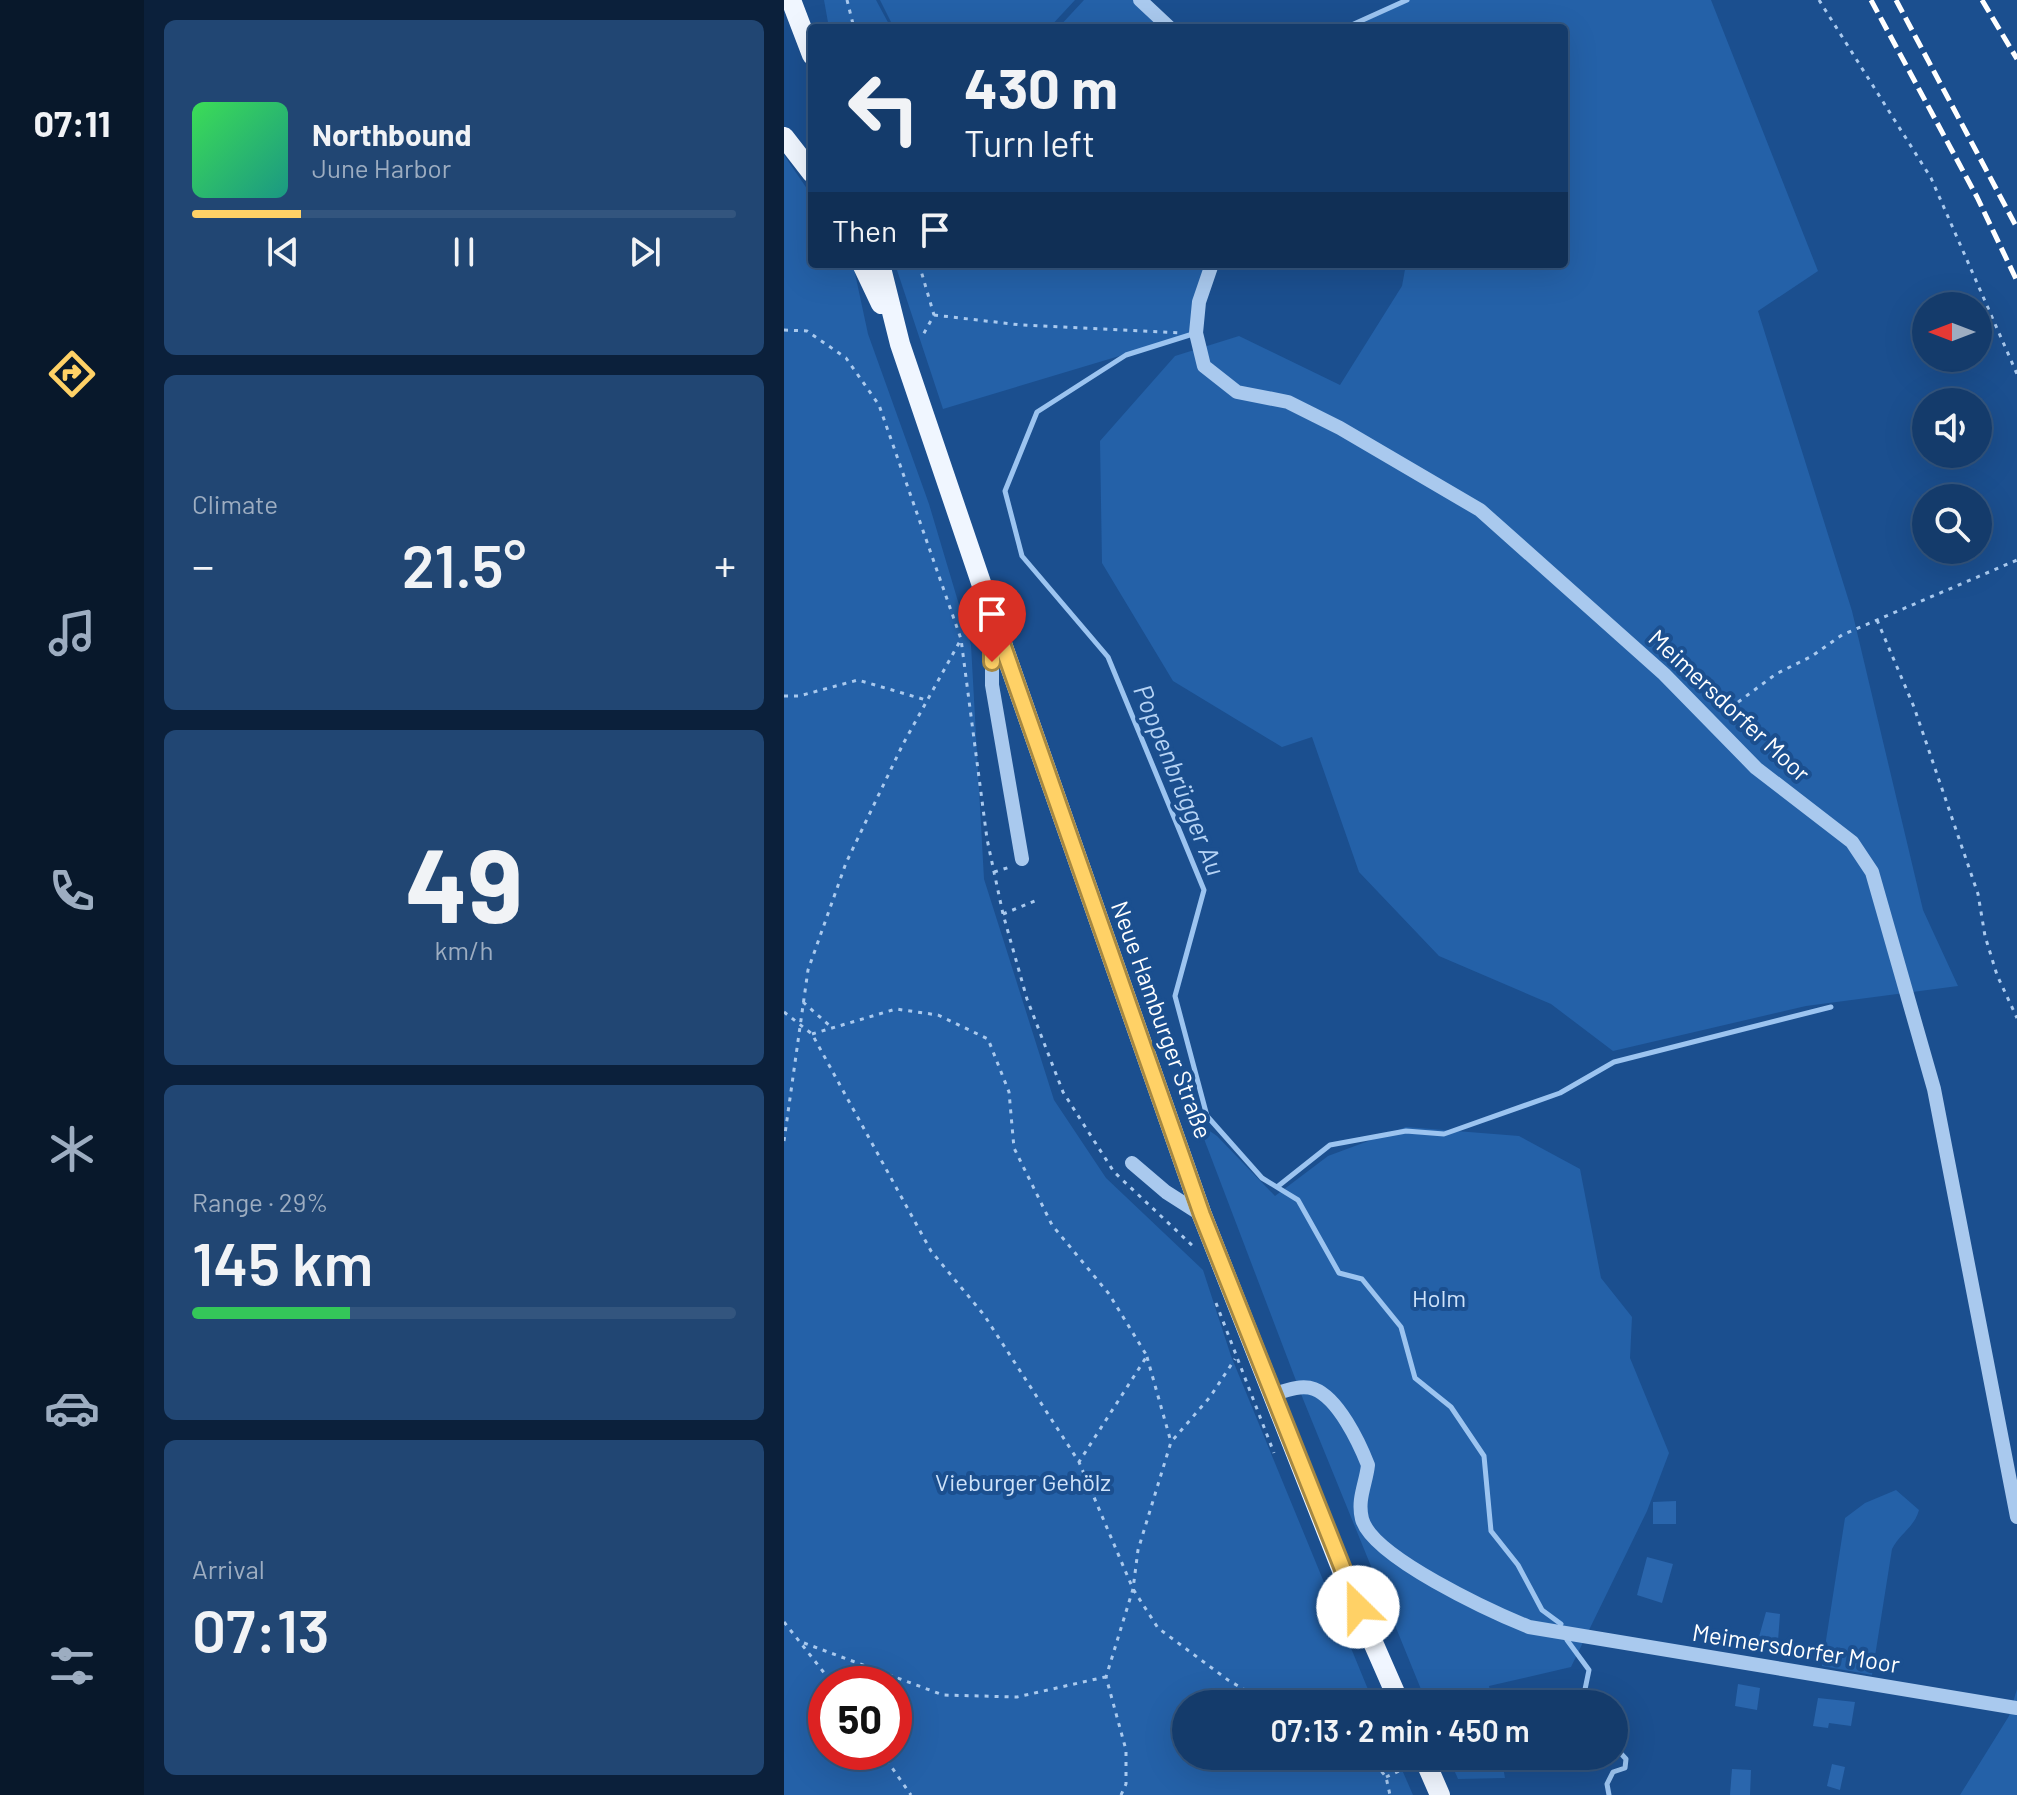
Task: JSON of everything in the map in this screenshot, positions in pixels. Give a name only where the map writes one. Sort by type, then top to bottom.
[{"type":"main road","points":[[791,0],[808,43]]},
{"type":"main road","points":[[798,0],[802,26]]},
{"type":"main road","points":[[784,137],[808,168]]},
{"type":"main road","points":[[864,268],[900,344]]},
{"type":"main road","points":[[881,268],[900,344]]},
{"type":"main road","name":"Neue Hamburger Straße","points":[[900,344],[1202,1215],[1271,1395],[1394,1690]]},
{"type":"main road","points":[[1422,1770],[1440,1795]]},
{"type":"street","points":[[1140,0],[1166,24]]},
{"type":"street","name":"Meimersdorfer Moor","points":[[1211,268],[1199,302],[1196,333],[1204,366],[1237,392],[1288,402],[1340,428],[1480,510],[1664,674],[1756,768],[1852,842],[1872,872],[1934,1089],[2017,1517]]},
{"type":"street","points":[[992,615],[992,685],[1022,859]]},
{"type":"street","points":[[1132,1163],[1166,1192],[1202,1215]]},
{"type":"street","name":"Meimersdorfer Moor","points":[[1271,1395],[1293,1388],[1313,1388],[1329,1399],[1368,1465],[1360,1495],[1361,1507],[1363,1522],[1378,1543],[1482,1607],[1529,1627],[2017,1708]]},
{"type":"path","points":[[847,0],[853,24]]},
{"type":"path","points":[[1819,0],[1931,178],[2017,374]]},
{"type":"path","points":[[920,268],[934,315],[923,335]]},
{"type":"path","points":[[934,315],[1021,325],[1196,333]]},
{"type":"path","points":[[784,330],[807,331],[846,358],[879,405],[961,639],[987,839],[1003,914],[1027,999],[1063,1092],[1114,1172],[1197,1250]]},
{"type":"path","points":[[1710,724],[1776,674],[1812,656],[1842,635],[2017,560]]},
{"type":"path","points":[[1877,620],[1914,707],[1978,894],[1985,936],[1997,975],[2017,1018]]},
{"type":"path","points":[[784,1141],[808,970],[846,863],[926,700],[961,639]]},
{"type":"path","points":[[784,696],[799,696],[858,680],[926,700]]},
{"type":"path","points":[[1003,914],[1035,901]]},
{"type":"path","points":[[803,1002],[830,1026]]},
{"type":"path","points":[[812,1034],[830,1026],[896,1009],[938,1015],[988,1039],[1009,1092],[1014,1148],[1052,1225],[1109,1294],[1147,1356],[1171,1442]]},
{"type":"path","points":[[784,1012],[812,1034],[931,1251],[984,1315],[1079,1462],[1099,1501],[1133,1589],[1158,1628],[1245,1690]]},
{"type":"path","points":[[1211,1291],[1235,1359],[1278,1460]]},
{"type":"path","points":[[1079,1462],[1147,1356]]},
{"type":"path","points":[[1121,1795],[1126,1784],[1126,1750],[1106,1677],[1133,1589],[1138,1550],[1171,1442],[1210,1397],[1235,1359]]},
{"type":"path","points":[[784,1622],[820,1666]]},
{"type":"path","points":[[804,1643],[943,1695],[1017,1697],[1106,1677]]},
{"type":"path","points":[[894,1770],[911,1795]]},
{"type":"path","points":[[1380,1770],[1386,1777],[1390,1795]]},
{"type":"path","points":[[1386,1777],[1399,1770]]},
{"type":"green space","points":[[824,0],[876,0],[889,24],[828,24]]},
{"type":"green space","points":[[880,0],[1075,0],[1053,24],[892,24]]},
{"type":"green space","points":[[1084,0],[1140,0],[1166,24],[1062,24]]},
{"type":"green space","points":[[1407,0],[1711,0],[1818,271],[1758,311],[1852,611],[1923,910],[1958,986],[1806,1006],[1613,1051],[1551,1004],[1439,956],[1359,872],[1312,737],[1282,747],[1173,681],[1102,563],[1100,441],[1175,356],[1239,336],[1340,385],[1402,286],[1405,268],[1568,268],[1568,24],[1354,24]]},
{"type":"green space","name":"Vieburger Gehölz","points":[[784,155],[808,190],[808,268],[854,268],[868,334],[929,504],[971,645],[984,879],[1054,1100],[1106,1178],[1203,1270],[1231,1356],[1368,1690],[1172,1690],[1172,1770],[1402,1770],[1413,1795],[784,1795]]},
{"type":"green space","points":[[896,268],[1211,268],[1196,333],[943,409]]},
{"type":"green space","name":"Holm","points":[[1198,1123],[1217,1136],[1275,1196],[1328,1156],[1406,1127],[1519,1136],[1580,1169],[1601,1278],[1632,1317],[1630,1358],[1669,1453],[1647,1511],[1571,1667],[1489,1686],[1490,1690],[1421,1690],[1303,1399]]},
{"type":"green space","points":[[1896,1490],[1919,1510],[1892,1549],[1872,1675],[1822,1666],[1845,1518],[1865,1503]]},
{"type":"green space","points":[[2017,1689],[2017,1795],[1960,1795],[2009,1716]]},
{"type":"green space","points":[[1454,1770],[1504,1770],[1505,1778],[1458,1779]]},
{"type":"building","points":[[1676,1501],[1676,1524],[1653,1524],[1653,1502]]},
{"type":"building","points":[[1647,1557],[1673,1564],[1662,1603],[1637,1595]]},
{"type":"building","points":[[1766,1612],[1780,1614],[1777,1654],[1755,1651]]},
{"type":"building","points":[[1738,1684],[1760,1688],[1757,1710],[1735,1706]]},
{"type":"building","points":[[1818,1698],[1855,1702],[1851,1726],[1829,1723],[1828,1728],[1813,1726]]},
{"type":"building","points":[[1832,1764],[1845,1767],[1840,1790],[1827,1786]]},
{"type":"building","points":[[1732,1769],[1751,1770],[1750,1795],[1730,1795]]},
{"type":"waterway","points":[[1354,24],[1407,0]]},
{"type":"waterway","name":"Poppenbrügger Au","points":[[1196,333],[1126,355],[1037,412],[1005,491],[1022,556],[1108,657],[1204,890],[1175,996],[1207,1116],[1262,1178],[1298,1200],[1339,1273],[1362,1279],[1401,1327],[1415,1378],[1451,1407],[1484,1456],[1491,1531],[1518,1565],[1542,1610],[1561,1624]]},
{"type":"waterway","points":[[1277,1187],[1330,1145],[1406,1131],[1444,1134],[1560,1093],[1614,1062],[1831,1007]]},
{"type":"waterway","name":"Poppenbrügger Au","points":[[1567,1640],[1589,1670],[1585,1690]]},
{"type":"waterway","name":"Poppenbrügger Au","points":[[1609,1795],[1607,1784],[1613,1772],[1619,1770]]},
{"type":"railway","points":[[1871,0],[1977,197],[2017,281]]},
{"type":"railway","points":[[1896,0],[2017,228]]},
{"type":"railway","points":[[1982,0],[2017,59]]},
{"type":"route","points":[[992,662],[992,615],[1202,1215],[1271,1395],[1358,1607]]}]
